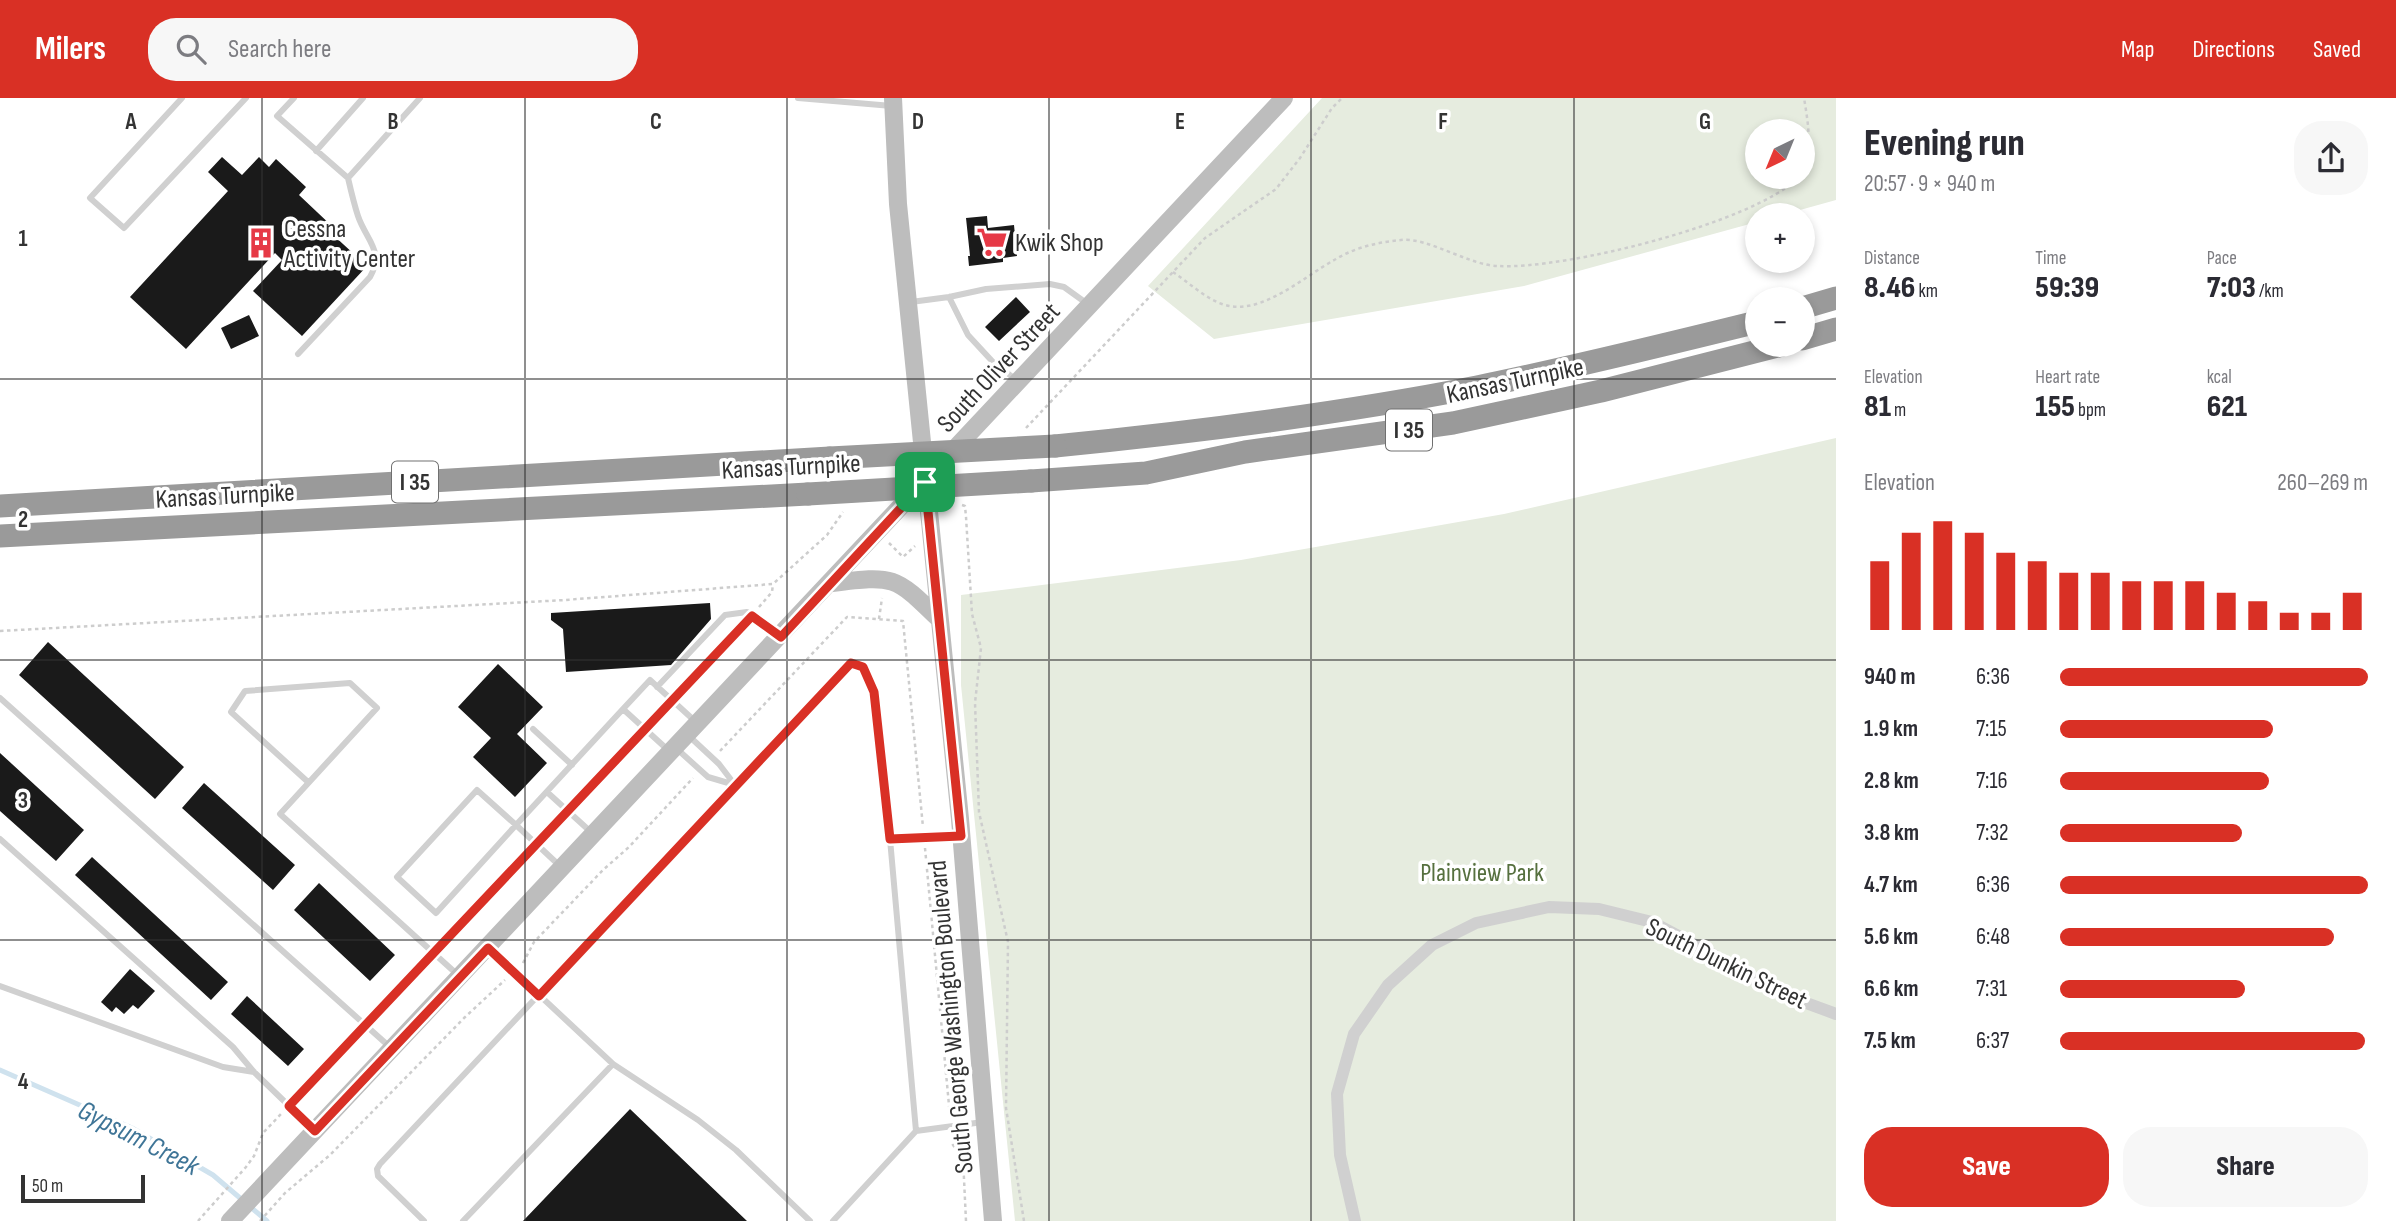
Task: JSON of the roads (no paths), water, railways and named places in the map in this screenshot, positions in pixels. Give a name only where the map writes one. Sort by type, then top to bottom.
[{"type":"highway","points":[[1815,304],[1836,298]]},
{"type":"highway","name":"Kansas Turnpike","points":[[0,506],[1055,446],[1151,436],[1359,407],[1477,387],[1631,354],[1745,325]]},
{"type":"highway","points":[[1815,335],[1836,329]]},
{"type":"highway","name":"Kansas Turnpike","points":[[0,536],[808,494],[1146,473],[1245,452],[1453,423],[1601,391],[1745,354]]},
{"type":"main road","name":"South Oliver Street","points":[[230,1221],[832,583],[1284,98]]},
{"type":"main road","name":"South George Washington Boulevard","points":[[893,102],[898,204],[961,836],[993,1221]]},
{"type":"main road","points":[[832,583],[887,578],[908,589],[940,621]]},
{"type":"street","name":"South Dunkin Street","points":[[1355,1221],[1340,1155],[1337,1094],[1354,1034],[1388,985],[1432,945],[1476,923],[1549,907],[1599,909],[1652,922],[1771,990],[1836,1014]]},
{"type":"lane","points":[[182,98],[90,198],[124,228],[246,98]]},
{"type":"lane","points":[[294,98],[276,116],[348,178],[359,218],[375,251],[377,265],[370,277],[298,354]]},
{"type":"lane","points":[[316,151],[363,98]]},
{"type":"lane","points":[[348,178],[420,98]]},
{"type":"lane","points":[[798,98],[893,102]]},
{"type":"lane","points":[[907,302],[986,289],[1050,284],[1064,287],[1090,306]]},
{"type":"lane","points":[[949,297],[968,335],[992,361],[1019,383]]},
{"type":"lane","points":[[657,687],[725,615],[747,612],[781,637]]},
{"type":"lane","points":[[424,1221],[378,1175],[380,1164],[845,667],[855,662],[863,667],[874,692],[916,1131]]},
{"type":"lane","points":[[563,868],[536,844],[516,825],[477,790],[397,877],[436,913],[516,825],[650,680],[671,701],[683,740],[701,770],[708,777],[735,785]]},
{"type":"lane","points":[[308,782],[231,712],[245,691],[350,683],[377,708],[279,814],[460,977]]},
{"type":"lane","points":[[0,698],[392,1049]]},
{"type":"lane","points":[[624,709],[645,729],[683,740],[713,758],[735,785]]},
{"type":"lane","points":[[533,729],[572,765]]},
{"type":"lane","points":[[547,792],[594,834]]},
{"type":"lane","points":[[890,839],[961,836]]},
{"type":"lane","points":[[0,839],[233,1047],[254,1072],[315,1131]]},
{"type":"lane","points":[[488,948],[613,1064],[698,1120],[736,1150],[810,1221]]},
{"type":"lane","points":[[0,986],[223,1067],[254,1072]]},
{"type":"lane","points":[[463,1221],[613,1064]]},
{"type":"lane","points":[[833,1221],[916,1131],[985,1122]]},
{"type":"waterway","name":"Gypsum Creek","points":[[0,1070],[132,1128],[213,1175],[267,1221]]},
{"type":"place","name":"Kwik Shop","points":[[992,242]]},
{"type":"place","name":"Cessna Activity Center","points":[[261,243]]},
{"type":"park label","name":"Plainview Park","points":[[1482,872]]}]
